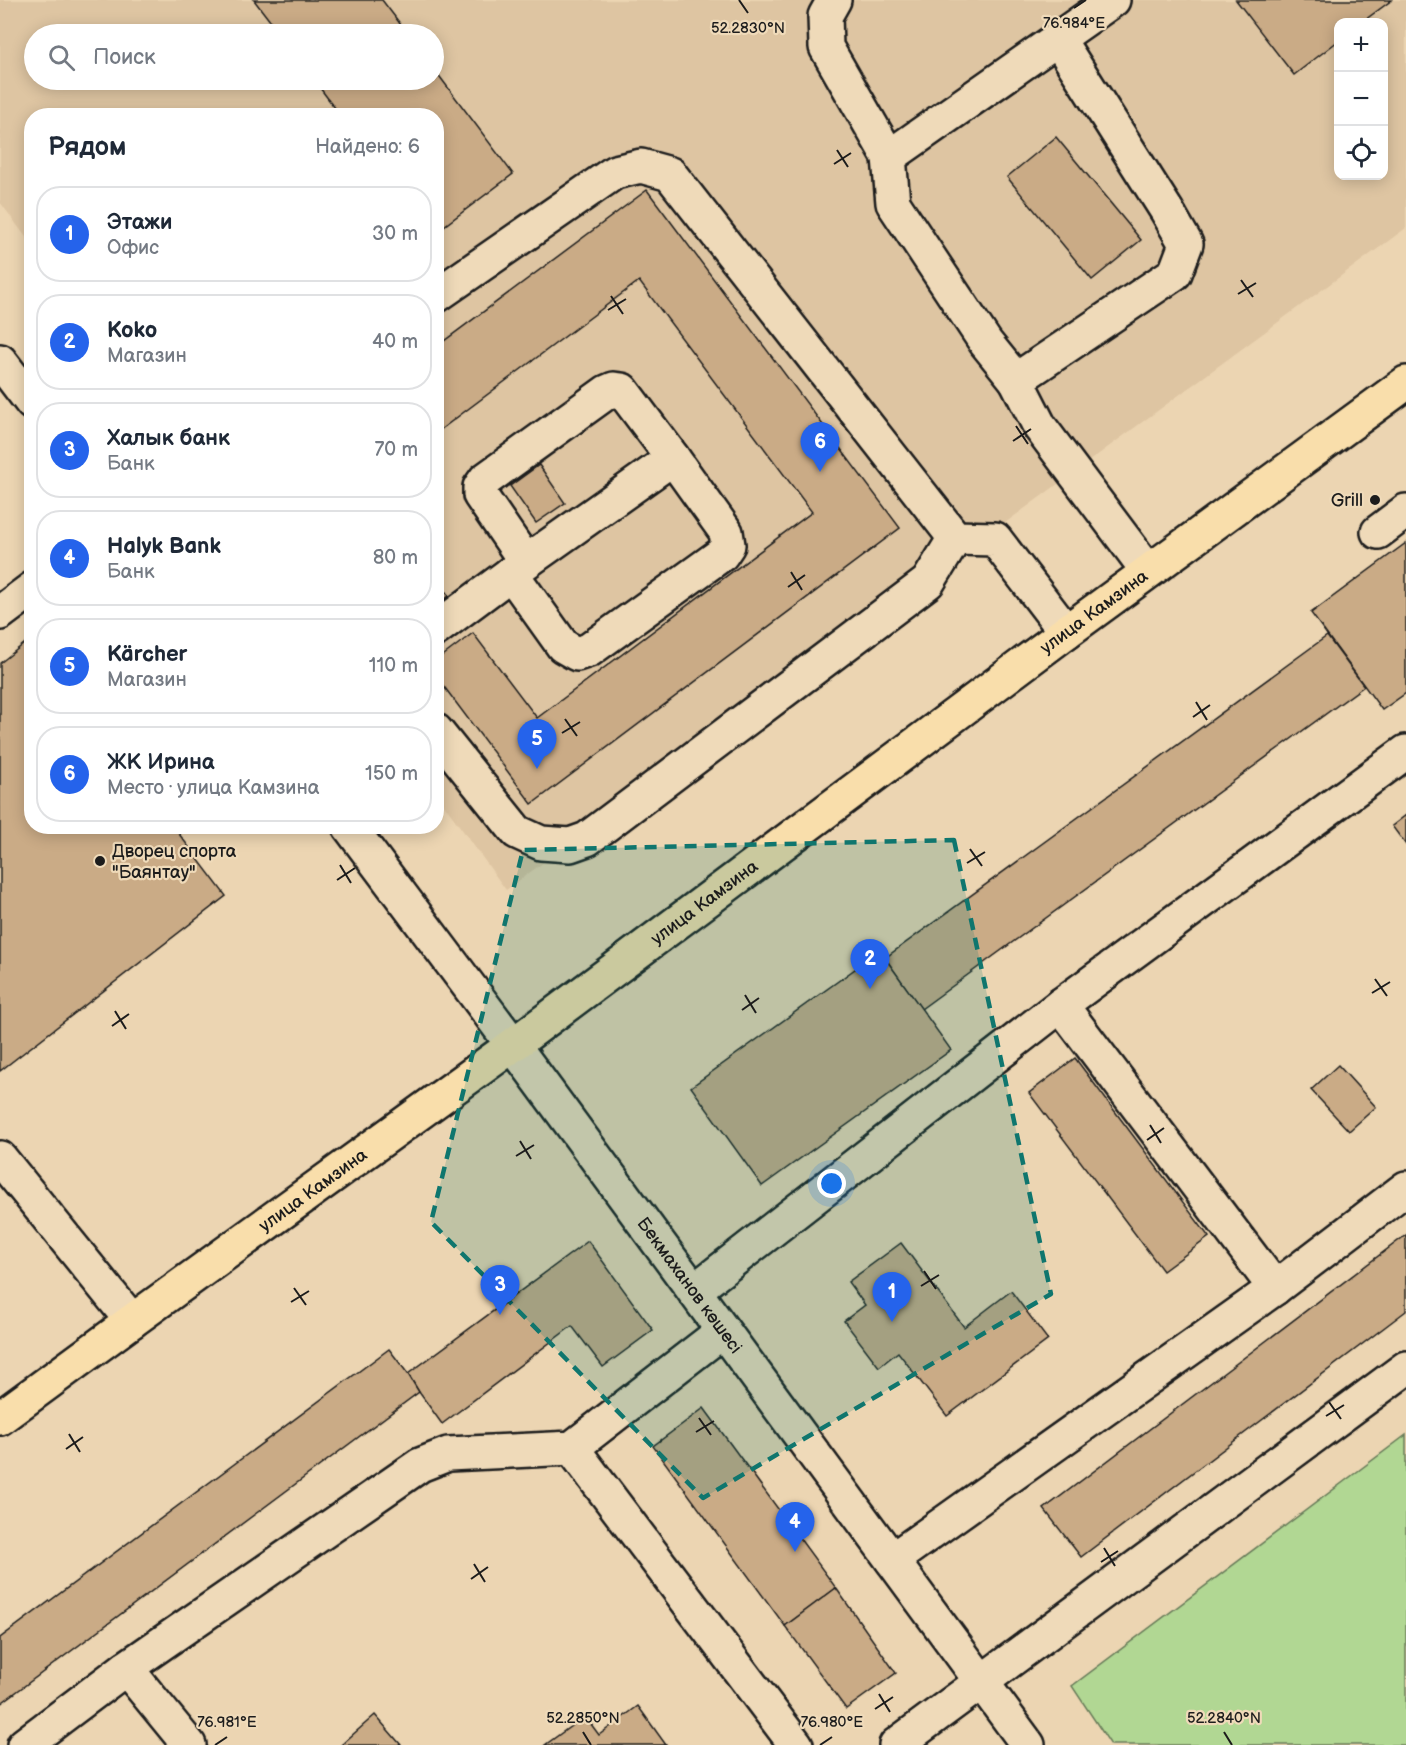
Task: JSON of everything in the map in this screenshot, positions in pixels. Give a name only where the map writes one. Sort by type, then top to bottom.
[{"type":"main road","name":"улица Камзина","points":[[0,1419],[513,1045],[1066,632],[1406,383]]},
{"type":"street","points":[[834,0],[825,16],[826,47],[889,157],[893,203],[986,343],[1016,380],[1040,427],[1148,572]]},
{"type":"street","points":[[889,157],[1113,0]]},
{"type":"street","points":[[1016,380],[1175,273],[1186,244],[1058,39]]},
{"type":"street","points":[[444,290],[615,172],[641,166],[670,174],[955,538]]},
{"type":"street","points":[[0,361],[24,392]]},
{"type":"street","points":[[614,389],[622,390],[673,458],[726,532],[728,545],[722,554],[599,643],[577,654],[563,646],[519,567],[480,495],[480,487],[485,480],[614,389]]},
{"type":"street","points":[[444,622],[673,458]]},
{"type":"street","points":[[1378,532],[1406,511]]},
{"type":"street","points":[[955,538],[995,539],[1066,632]]},
{"type":"street","points":[[444,741],[517,832],[541,843],[570,845],[587,839],[928,582],[955,538]]},
{"type":"street","points":[[0,613],[24,595]]},
{"type":"street","points":[[694,1292],[1061,1005],[1406,752]]},
{"type":"street","name":"Бекмаханов көшесі","points":[[355,834],[1028,1745]]},
{"type":"street","points":[[1061,1005],[1275,1288]]},
{"type":"street","points":[[0,1158],[132,1321]]},
{"type":"street","points":[[892,1560],[1275,1288],[1406,1188]]},
{"type":"street","points":[[24,1745],[126,1668],[420,1465],[448,1454],[572,1448],[723,1331]]},
{"type":"street","points":[[896,1745],[1406,1368]]},
{"type":"street","points":[[572,1448],[796,1745]]},
{"type":"street","points":[[126,1668],[189,1745]]},
{"type":"highlighted area","points":[[954,840],[1051,1294],[703,1498],[431,1222],[523,850]]},
{"type":"shaded area","points":[[0,0],[1406,0],[1406,228],[506,890],[444,805],[444,108],[24,108],[24,235],[0,202]]},
{"type":"green space","points":[[1406,1435],[1406,1745],[1111,1745],[1072,1686]]},
{"type":"building","points":[[254,0],[382,0],[400,24],[272,24]]},
{"type":"building","points":[[1236,0],[1392,0],[1367,18],[1334,18],[1334,44],[1294,75]]},
{"type":"building","points":[[444,82],[513,174],[444,226],[444,108],[335,108],[322,90],[444,90]]},
{"type":"building","points":[[1056,137],[1141,240],[1092,280],[1007,177]]},
{"type":"building","points":[[647,190],[900,528],[532,804],[444,687],[444,655],[473,633],[537,718],[812,512],[639,281],[444,427],[444,341]]},
{"type":"building","points":[[539,465],[565,503],[536,523],[510,486]]},
{"type":"building","points":[[1406,543],[1406,693],[1382,710],[1311,613]]},
{"type":"building","points":[[444,590],[449,596],[444,600]]},
{"type":"building","points":[[1327,636],[1364,686],[921,1009],[885,958]]},
{"type":"building","name":"Дворец спорта \"Баянтау\"","points":[[24,644],[24,834],[179,834],[226,896],[0,1071],[0,663]]},
{"type":"building","points":[[1406,815],[1406,845],[1392,826]]},
{"type":"building","points":[[880,951],[951,1050],[762,1186],[691,1087]]},
{"type":"building","points":[[1075,1058],[1209,1237],[1163,1271],[1029,1093]]},
{"type":"building","points":[[1338,1065],[1376,1107],[1349,1131],[1311,1090]]},
{"type":"building","points":[[1406,1235],[1406,1311],[1081,1557],[1044,1509]]},
{"type":"building","points":[[588,1241],[653,1330],[603,1367],[572,1326],[442,1424],[408,1374]]},
{"type":"building","points":[[901,1243],[964,1327],[1011,1291],[1048,1340],[947,1416],[898,1352],[879,1367],[844,1321],[865,1305],[848,1282]]},
{"type":"building","points":[[389,1349],[419,1392],[0,1704],[0,1638]]},
{"type":"building","points":[[704,1408],[836,1588],[785,1626],[653,1446]]},
{"type":"building","points":[[836,1588],[896,1673],[846,1709],[785,1626]]},
{"type":"building","points":[[638,1706],[666,1745],[545,1745],[585,1716],[599,1735]]},
{"type":"building","points":[[375,1715],[401,1745],[341,1745]]},
{"type":"place","name":"ЖК Ирина","points":[[820,472]]},
{"type":"place","name":"Grill","points":[[1375,500]]},
{"type":"place","name":"Kärcher","points":[[537,769]]},
{"type":"place","name":"Дворец спорта \"Баянтау\"","points":[[100,861]]},
{"type":"place","name":"Koko","points":[[870,989]]},
{"type":"place","name":"Халык банк","points":[[500,1315]]},
{"type":"place","name":"Этажи","points":[[892,1322]]},
{"type":"place","name":"Halyk Bank","points":[[795,1552]]}]
